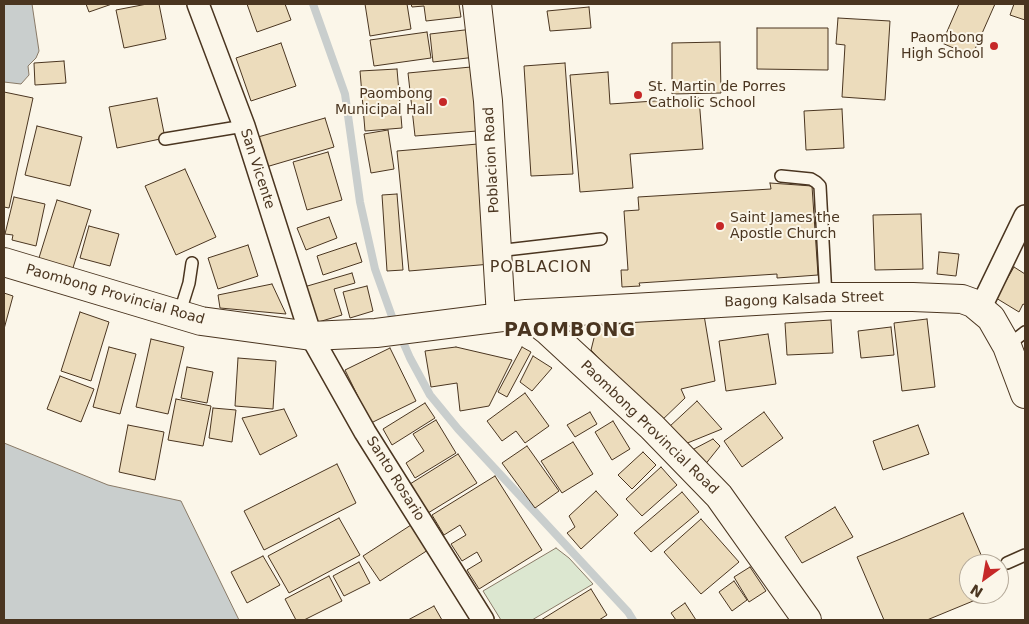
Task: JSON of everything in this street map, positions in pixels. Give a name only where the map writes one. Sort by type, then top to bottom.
[{"type":"main road","name":"Poblacion Road","points":[[477,4],[488,101],[497,250],[514,316]]},
{"type":"main road","name":"Paombong Provincial Road","points":[[4,262],[201,322],[311,336],[376,333],[514,316],[548,331],[652,427],[719,496],[807,620]]},
{"type":"main road","name":"Bagong Kalsada Street","points":[[514,316],[826,297],[962,299],[973,303],[1016,339],[1025,394]]},
{"type":"street","name":"San Vicente","points":[[198,4],[244,126],[311,336]]},
{"type":"street","points":[[980,309],[1025,216]]},
{"type":"street","name":"Santo Rosario","points":[[311,336],[365,432],[483,620]]},
{"type":"lane","points":[[166,139],[244,126]]},
{"type":"lane","points":[[781,176],[811,179],[820,186],[826,297]]},
{"type":"lane","points":[[497,250],[601,240]]},
{"type":"lane","points":[[179,315],[189,283],[192,263]]},
{"type":"lane","points":[[1009,561],[1025,555]]},
{"type":"green space","points":[[556,548],[569,558],[593,584],[532,620],[501,620],[483,591]]},
{"type":"shaded area","points":[[4,4],[32,4],[39,51],[36,58],[28,66],[29,75],[21,84],[4,82]]},
{"type":"shaded area","points":[[4,443],[108,485],[181,501],[239,620],[4,620]]},
{"type":"building","points":[[86,4],[112,4],[89,12]]},
{"type":"building","points":[[147,4],[159,4],[166,39],[124,48],[116,10]]},
{"type":"building","points":[[247,4],[285,4],[291,20],[257,32]]},
{"type":"building","points":[[365,4],[407,4],[411,29],[370,36]]},
{"type":"building","points":[[411,4],[459,4],[461,17],[426,21],[424,6],[412,7]]},
{"type":"building","points":[[959,4],[995,4],[972,56],[942,43]]},
{"type":"building","points":[[1014,4],[1025,4],[1025,20],[1010,15]]},
{"type":"building","points":[[589,7],[591,28],[550,31],[547,11]]},
{"type":"building","points":[[838,18],[890,21],[885,100],[842,97],[845,45],[836,44]]},
{"type":"building","points":[[757,28],[828,28],[828,70],[757,69]]},
{"type":"building","points":[[473,29],[476,57],[433,62],[430,34]]},
{"type":"building","points":[[427,32],[431,58],[374,66],[370,40]]},
{"type":"building","points":[[720,42],[721,93],[672,94],[672,43]]},
{"type":"building","points":[[281,43],[296,86],[251,101],[236,58]]},
{"type":"building","points":[[64,61],[66,83],[35,85],[34,63]]},
{"type":"building","points":[[565,63],[573,174],[531,176],[524,66]]},
{"type":"building","name":"Paombong Municipal Hall","points":[[471,67],[477,131],[415,136],[408,73]]},
{"type":"building","points":[[397,69],[402,128],[365,131],[360,71]]},
{"type":"building","points":[[608,72],[610,104],[699,98],[703,149],[630,154],[633,188],[580,192],[570,75]]},
{"type":"building","points":[[4,92],[33,98],[9,208],[4,207]]},
{"type":"building","points":[[157,98],[165,138],[117,148],[109,107]]},
{"type":"building","points":[[842,109],[844,148],[806,150],[804,111]]},
{"type":"building","points":[[325,118],[334,147],[266,167],[258,137]]},
{"type":"building","points":[[37,126],[82,137],[70,186],[25,175]]},
{"type":"building","points":[[388,130],[394,169],[371,173],[364,134]]},
{"type":"building","points":[[478,144],[491,264],[409,271],[397,151]]},
{"type":"building","points":[[328,152],[342,200],[307,210],[293,162]]},
{"type":"building","points":[[185,169],[216,237],[176,255],[145,186]]},
{"type":"building","name":"Saint James the Apostle Church","points":[[770,183],[812,186],[818,275],[777,278],[777,274],[639,283],[640,286],[622,287],[621,270],[628,270],[624,211],[639,210],[638,197],[771,189]]},
{"type":"building","points":[[397,194],[403,270],[387,271],[382,195]]},
{"type":"building","points":[[14,197],[45,204],[36,246],[12,240],[13,235],[5,234]]},
{"type":"building","points":[[57,200],[91,210],[72,271],[38,261]]},
{"type":"building","points":[[921,214],[923,269],[875,270],[873,215]]},
{"type":"building","points":[[329,217],[337,238],[306,250],[297,228]]},
{"type":"building","points":[[89,226],[119,234],[110,266],[80,258]]},
{"type":"building","points":[[356,243],[362,262],[323,275],[317,256]]},
{"type":"building","points":[[248,245],[258,276],[218,289],[208,258]]},
{"type":"building","points":[[939,252],[959,254],[956,276],[937,274]]},
{"type":"building","points":[[1014,267],[1025,274],[1025,305],[1023,304],[1019,312],[996,298]]},
{"type":"building","points":[[352,273],[355,283],[334,289],[342,315],[315,323],[304,287]]},
{"type":"building","points":[[272,284],[286,314],[220,308],[218,295]]},
{"type":"building","points":[[367,286],[373,311],[350,318],[343,292]]},
{"type":"building","points":[[4,293],[13,296],[4,329]]},
{"type":"building","points":[[80,312],[109,322],[91,381],[61,371]]},
{"type":"building","points":[[704,315],[715,381],[681,389],[685,398],[659,423],[591,350],[597,326]]},
{"type":"building","points":[[927,319],[935,387],[902,391],[894,323]]},
{"type":"building","points":[[831,320],[833,353],[787,355],[785,323]]},
{"type":"building","points":[[891,327],[894,355],[861,358],[858,331]]},
{"type":"building","points":[[768,334],[776,384],[726,391],[719,341]]},
{"type":"building","points":[[151,339],[184,347],[168,414],[136,407]]},
{"type":"building","points":[[109,347],[136,354],[120,414],[93,407]]},
{"type":"building","points":[[456,347],[512,360],[489,406],[460,411],[457,383],[431,387],[425,351]]},
{"type":"building","points":[[522,347],[531,352],[507,397],[498,392]]},
{"type":"building","points":[[390,348],[416,401],[371,423],[345,370]]},
{"type":"building","points":[[533,356],[552,368],[532,391],[520,382]]},
{"type":"building","points":[[238,358],[276,361],[273,409],[235,406]]},
{"type":"building","points":[[187,367],[213,372],[207,403],[181,398]]},
{"type":"building","points":[[60,376],[94,389],[81,422],[47,409]]},
{"type":"building","points":[[525,393],[549,426],[525,443],[516,431],[502,441],[487,421]]},
{"type":"building","points":[[176,399],[211,406],[203,446],[168,440]]},
{"type":"building","points":[[697,401],[722,429],[685,444],[669,427]]},
{"type":"building","points":[[425,403],[435,418],[392,445],[383,429]]},
{"type":"building","points":[[213,408],[236,410],[232,442],[209,438]]},
{"type":"building","points":[[284,409],[297,436],[260,455],[242,418]]},
{"type":"building","points":[[590,412],[597,424],[575,437],[567,425]]},
{"type":"building","points":[[764,412],[783,438],[742,467],[724,441]]},
{"type":"building","points":[[436,420],[456,453],[415,478],[406,463],[424,451],[413,434]]},
{"type":"building","points":[[613,421],[630,449],[612,460],[595,432]]},
{"type":"building","points":[[128,425],[164,432],[155,480],[119,472]]},
{"type":"building","points":[[918,425],[929,454],[883,470],[873,441]]},
{"type":"building","points":[[713,439],[720,446],[704,466],[692,450]]},
{"type":"building","points":[[573,442],[593,474],[562,493],[541,461]]},
{"type":"building","points":[[527,446],[559,491],[535,508],[502,463]]},
{"type":"building","points":[[643,452],[656,465],[632,489],[618,475]]},
{"type":"building","points":[[458,454],[477,483],[428,513],[410,484]]},
{"type":"building","points":[[337,464],[356,503],[264,550],[244,511]]},
{"type":"building","points":[[661,467],[677,485],[642,516],[626,499]]},
{"type":"building","points":[[495,476],[542,550],[479,589],[467,570],[482,561],[477,552],[462,561],[451,544],[466,535],[460,525],[444,535],[432,515]]},
{"type":"building","points":[[596,491],[618,515],[581,549],[567,533],[575,527],[569,516]]},
{"type":"building","points":[[682,492],[699,512],[651,552],[634,533]]},
{"type":"building","points":[[835,507],[853,537],[802,563],[785,537]]},
{"type":"building","points":[[963,513],[981,554],[959,554],[959,604],[966,604],[927,620],[884,620],[857,557]]},
{"type":"building","points":[[339,518],[360,555],[289,593],[268,556]]},
{"type":"building","points":[[701,519],[739,562],[701,594],[664,552]]},
{"type":"building","points":[[411,525],[428,550],[380,581],[363,556]]},
{"type":"building","points":[[263,556],[280,585],[247,603],[231,572]]},
{"type":"building","points":[[359,562],[370,583],[344,596],[333,576]]},
{"type":"building","points":[[750,567],[766,591],[749,602],[734,577]]},
{"type":"building","points":[[329,576],[342,601],[304,620],[296,620],[285,599]]},
{"type":"building","points":[[734,581],[747,600],[732,611],[719,592]]},
{"type":"building","points":[[591,589],[607,615],[599,620],[541,620]]},
{"type":"building","points":[[685,603],[696,620],[676,620],[671,613]]},
{"type":"building","points":[[434,606],[442,620],[408,620]]},
{"type":"waterway","points":[[313,4],[345,94],[360,202],[375,269],[395,325]]},
{"type":"waterway","points":[[400,335],[430,395],[458,429],[628,612],[633,620]]},
{"type":"place","name":"Paombong High School","points":[[994,46]]},
{"type":"place","name":"St. Martin de Porres Catholic School","points":[[638,95]]},
{"type":"place","name":"Paombong Municipal Hall","points":[[443,102]]},
{"type":"place","name":"Saint James the Apostle Church","points":[[720,226]]},
{"type":"district","name":"POBLACION","points":[[541,268]]},
{"type":"district","name":"PAOMBONG","points":[[570,331]]}]
